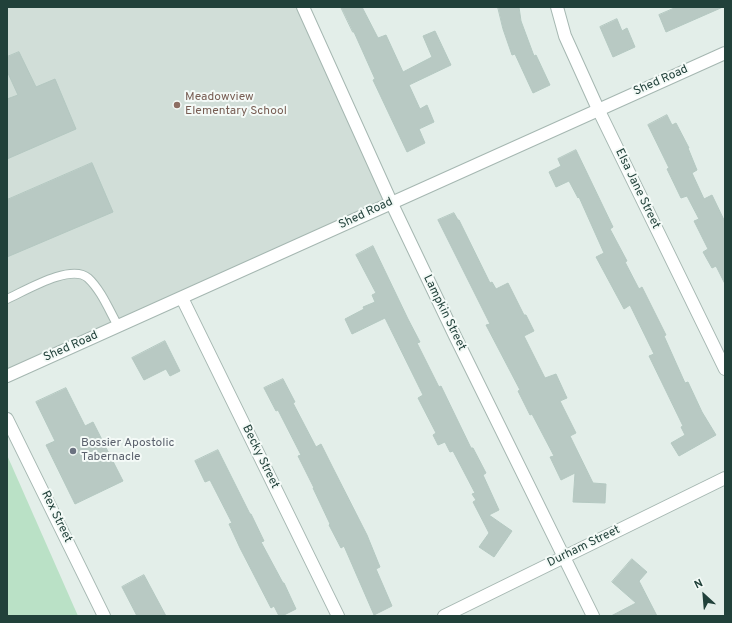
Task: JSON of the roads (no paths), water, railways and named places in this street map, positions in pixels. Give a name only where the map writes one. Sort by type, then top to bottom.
[{"type":"street","name":"Lampkin Street","points":[[303,7],[391,202],[455,336],[593,616]]},
{"type":"street","name":"Elsa Jane Street","points":[[556,7],[565,36],[598,109],[725,369]]},
{"type":"street","name":"Shed Road","points":[[7,376],[725,53]]},
{"type":"street","name":"Becky Street","points":[[182,298],[338,616]]},
{"type":"street","name":"Rex Street","points":[[7,419],[104,616]]},
{"type":"street","name":"Durham Street","points":[[444,616],[725,478]]},
{"type":"lane","points":[[7,299],[53,278],[70,273],[79,273],[87,278],[98,290],[118,326]]},
{"type":"place","name":"Meadowview Elementary School","points":[[177,105]]},
{"type":"place","name":"Bossier Apostolic Tabernacle","points":[[73,451]]}]
